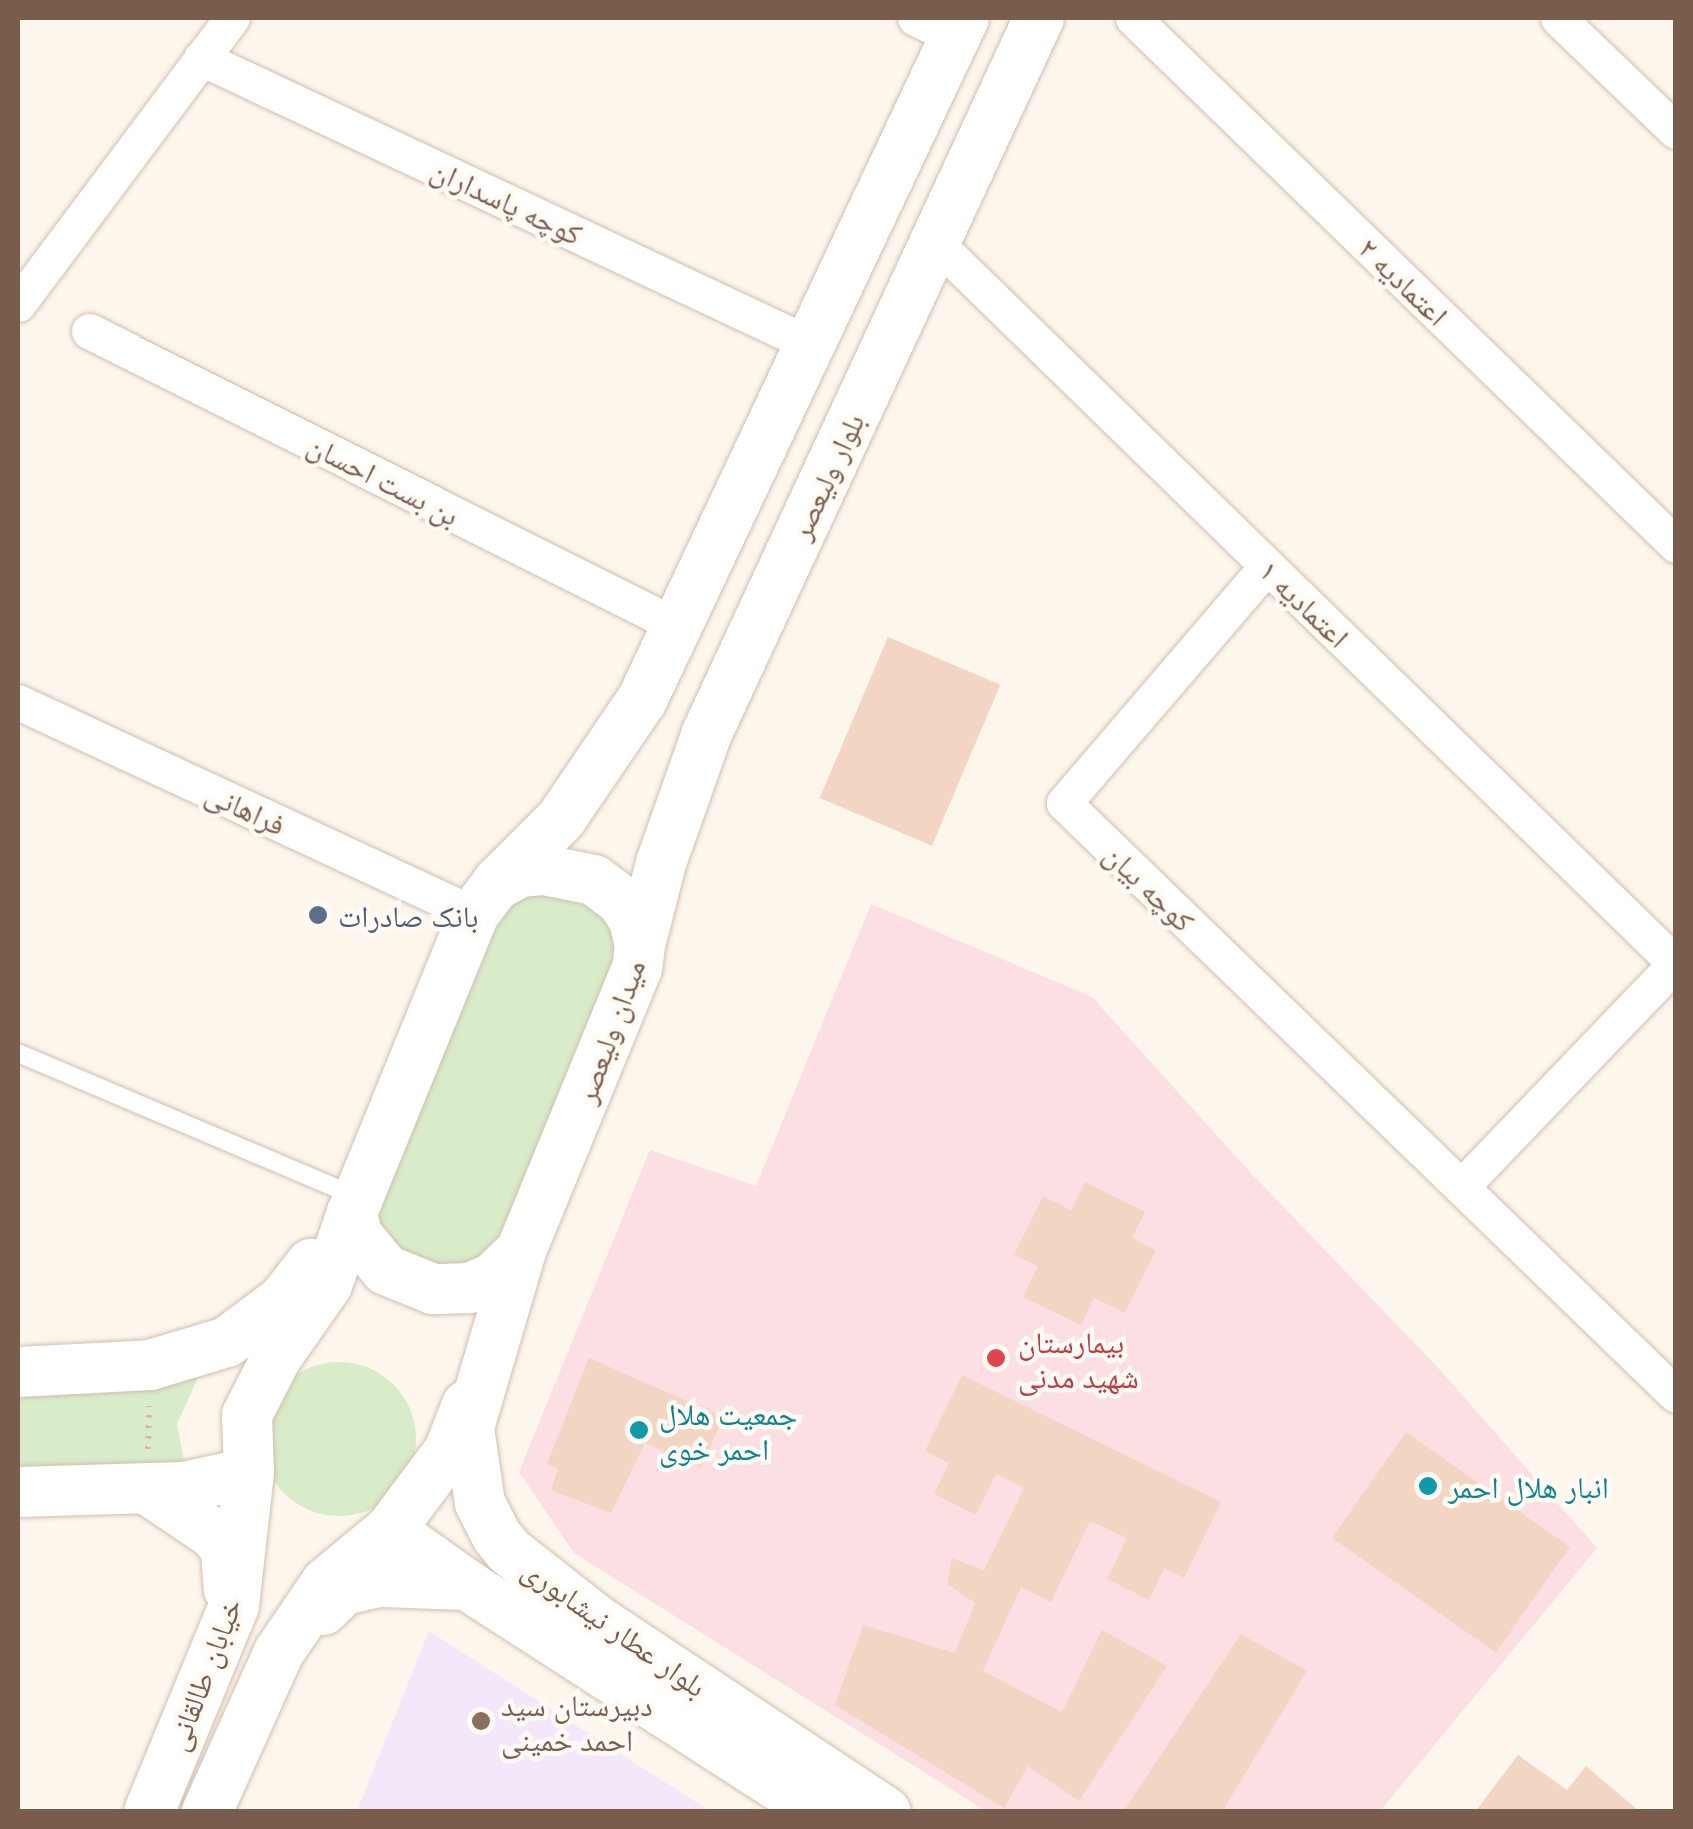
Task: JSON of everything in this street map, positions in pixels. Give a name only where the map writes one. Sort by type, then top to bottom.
[{"type":"main road","name":"بلوار ولیعصر","points":[[640,945],[661,863],[707,733],[1039,18]]},
{"type":"main road","points":[[18,1372],[150,1365],[227,1342],[283,1300],[355,1206],[484,900],[561,819],[642,700],[679,626],[812,344],[945,24]]},
{"type":"main road","points":[[561,819],[600,859],[640,868],[661,863]]},
{"type":"main road","name":"میدان ولیعصر","points":[[355,1206],[368,1253],[386,1270],[433,1289],[469,1288],[494,1278],[521,1250],[628,994],[640,945],[634,920],[621,900],[594,880],[544,870],[520,872],[484,900]]},
{"type":"main road","name":"خیابان طالقانی","points":[[148,1812],[234,1606],[248,1473],[247,1414],[276,1358],[328,1285],[355,1206]]},
{"type":"main road","name":"بلوار عطار نیشابوری","points":[[521,1250],[469,1428],[480,1503],[496,1535],[510,1552],[595,1619],[886,1812]]},
{"type":"main road","name":"خیابان طالقانی","points":[[207,1812],[280,1652],[326,1582],[390,1530],[449,1452],[502,1316]]},
{"type":"main road","points":[[18,1492],[148,1490],[248,1473]]},
{"type":"main road","points":[[148,1490],[214,1534],[226,1550],[230,1582],[218,1650]]},
{"type":"main road","name":"بلوار عطار نیشابوری","points":[[390,1530],[467,1585],[819,1812]]},
{"type":"main road","points":[[280,1652],[344,1590],[380,1582],[467,1585]]},
{"type":"street","name":"اعتمادیه ۲","points":[[1133,18],[1676,546]]},
{"type":"street","points":[[1558,18],[1676,130]]},
{"type":"street","points":[[18,304],[201,58],[220,21]]},
{"type":"street","name":"کوچه پاسداران","points":[[201,58],[812,344]]},
{"type":"street","name":"اعتمادیه ۱","points":[[934,242],[1675,964]]},
{"type":"street","name":"بن بست احسان","points":[[89,331],[679,626]]},
{"type":"street","name":"کوچه بیان","points":[[1267,566],[1064,804],[1461,1187]]},
{"type":"street","name":"فراهانی","points":[[18,702],[484,900]]},
{"type":"street","points":[[1675,964],[1461,1187],[1676,1395]]},
{"type":"lane","points":[[18,1054],[355,1206]]},
{"type":"path","points":[[148,1490],[150,1365]]},
{"type":"shaded area","name":"بیمارستان شهید مدنی","points":[[871,904],[1092,997],[1249,1171],[1441,1371],[1597,1548],[1380,1811],[986,1811],[574,1553],[519,1472],[650,1150],[756,1186]]},
{"type":"shaded area","name":"دبیرستان سید احمد خمینی","points":[[429,1631],[710,1811],[357,1811]]},
{"type":"green space","points":[[534,888],[571,891],[601,909],[618,931],[617,966],[511,1230],[465,1273],[404,1258],[372,1216],[488,923]]},
{"type":"green space","points":[[339,1362],[369,1367],[394,1384],[411,1409],[416,1439],[411,1469],[394,1494],[369,1511],[339,1516],[309,1511],[284,1494],[267,1469],[262,1439],[267,1409],[284,1384],[309,1367]]},
{"type":"green space","points":[[203,1367],[177,1424],[188,1479],[18,1484],[18,1397]]},
{"type":"building","points":[[888,637],[1000,685],[932,846],[820,798]]},
{"type":"building","points":[[1085,1182],[1145,1212],[1132,1238],[1156,1250],[1125,1313],[1094,1298],[1081,1325],[1023,1297],[1038,1266],[1014,1255],[1043,1196],[1071,1210]]},
{"type":"building","name":"جمعیت هلال احمر خوی","points":[[589,1358],[723,1417],[701,1468],[645,1443],[611,1513],[551,1490],[558,1469],[547,1464]]},
{"type":"building","points":[[962,1375],[1221,1502],[1184,1578],[1164,1568],[1149,1600],[1107,1579],[1127,1538],[1090,1521],[1051,1602],[1021,1587],[983,1671],[1062,1712],[1102,1630],[1167,1666],[1079,1801],[1028,1766],[1004,1808],[835,1705],[863,1625],[955,1653],[975,1603],[947,1584],[952,1558],[993,1574],[984,1570],[1024,1488],[996,1474],[976,1515],[934,1494],[949,1463],[925,1451]]},
{"type":"building","name":"انبار هلال احمر","points":[[1406,1432],[1570,1547],[1496,1652],[1332,1538]]},
{"type":"building","points":[[1241,1634],[1307,1671],[1222,1812],[1123,1812]]},
{"type":"building","points":[[1518,1755],[1567,1790],[1586,1766],[1640,1812],[1475,1812]]},
{"type":"place","name":"بانک صادرات","points":[[318,915]]},
{"type":"place","name":"بیمارستان شهید مدنی","points":[[996,1358]]},
{"type":"place","name":"جمعیت هلال احمر خوی","points":[[639,1430]]},
{"type":"place","name":"انبار هلال احمر","points":[[1428,1486]]},
{"type":"place","name":"دبیرستان سید احمد خمینی","points":[[481,1721]]}]
